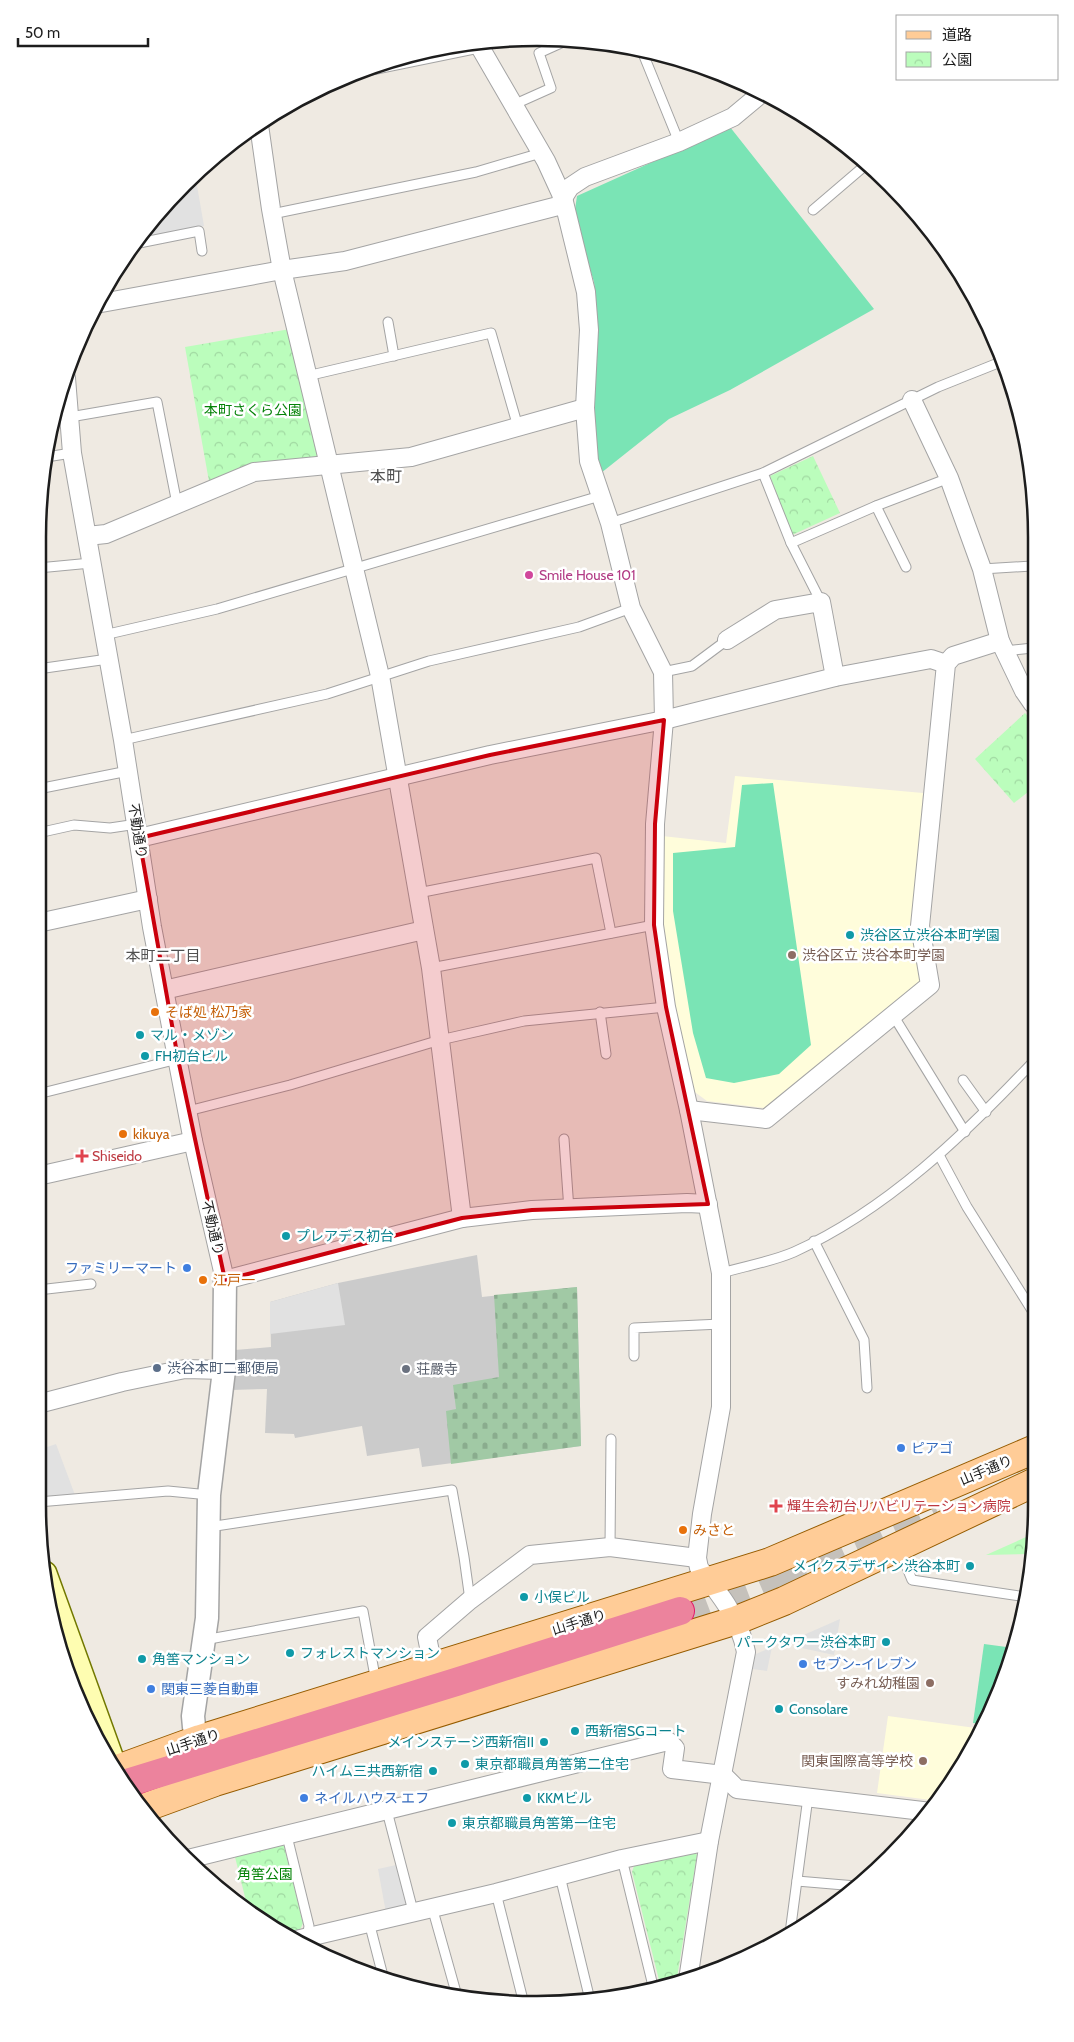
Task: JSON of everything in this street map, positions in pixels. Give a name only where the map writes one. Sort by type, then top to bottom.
[{"type":"highway","points":[[125,1772],[456,1682],[681,1616],[139,1791]]},
{"type":"main road","name":"山手通り","points":[[125,1771],[200,1739],[770,1562],[1028,1452]]},
{"type":"main road","points":[[150,1806],[215,1782],[737,1620],[784,1601],[1028,1485]]},
{"type":"main road","points":[[59,1615],[103,1733]]},
{"type":"street","points":[[480,49],[541,153],[564,198],[586,292],[589,330],[585,408],[588,455],[610,523],[631,608],[663,672],[664,720],[655,824],[654,925],[666,1007],[689,1110],[721,1272],[721,1407],[696,1558],[699,1568],[737,1620],[746,1652],[709,1841],[689,1972]]},
{"type":"street","points":[[107,302],[282,270],[345,261],[558,206],[570,187],[584,177],[679,142],[732,117],[756,98]]},
{"type":"street","points":[[260,132],[282,270],[306,376],[380,676],[432,968],[462,1218]]},
{"type":"street","name":"不動通り","points":[[68,394],[72,453],[123,740],[164,990],[193,1141],[225,1280]]},
{"type":"street","points":[[912,400],[949,478],[982,569],[1003,646],[1028,697]]},
{"type":"street","points":[[87,536],[106,534],[254,472],[412,458],[585,408]]},
{"type":"street","points":[[727,640],[775,610],[820,602],[835,677]]},
{"type":"street","points":[[689,1110],[766,1118],[930,985],[920,926],[946,664],[953,656],[1003,646]]},
{"type":"street","points":[[138,831],[397,777],[490,755],[664,720],[835,677],[931,659],[946,664]]},
{"type":"street","points":[[46,921],[148,899]]},
{"type":"street","points":[[164,990],[424,930]]},
{"type":"street","points":[[46,1174],[193,1141]]},
{"type":"street","points":[[200,1739],[194,1727],[193,1716],[207,1618],[209,1495],[224,1370],[225,1280],[462,1218],[532,1210],[569,1210],[688,1203],[708,1204]]},
{"type":"street","points":[[46,1402],[122,1382],[185,1369],[224,1370]]},
{"type":"street","points":[[432,1667],[427,1637],[470,1600],[530,1555],[610,1547],[696,1558]]},
{"type":"street","points":[[195,1857],[668,1741],[675,1748],[672,1769],[723,1775],[737,1789],[921,1811]]},
{"type":"street","points":[[309,1939],[369,1922],[496,1893],[622,1859],[709,1841]]},
{"type":"lane","points":[[513,106],[551,88],[539,53],[553,47]]},
{"type":"lane","points":[[646,59],[679,142]]},
{"type":"lane","points":[[272,214],[476,172],[541,153]]},
{"type":"lane","points":[[813,210],[862,169]]},
{"type":"lane","points":[[145,242],[199,231],[202,251]]},
{"type":"lane","points":[[388,322],[394,356]]},
{"type":"lane","points":[[306,376],[491,333],[518,427]]},
{"type":"lane","points":[[610,523],[763,473],[938,387],[996,364]]},
{"type":"lane","points":[[70,417],[157,402],[177,504]]},
{"type":"lane","points":[[53,456],[72,453]]},
{"type":"lane","points":[[763,473],[791,543],[820,602]]},
{"type":"lane","points":[[791,543],[876,506],[949,478]]},
{"type":"lane","points":[[104,636],[217,609],[600,496]]},
{"type":"lane","points":[[876,506],[906,567]]},
{"type":"lane","points":[[46,567],[91,563]]},
{"type":"lane","points":[[982,569],[1028,566]]},
{"type":"lane","points":[[123,740],[327,694],[429,661],[579,627],[631,608]]},
{"type":"lane","points":[[663,672],[692,666],[727,640]]},
{"type":"lane","points":[[1003,646],[1028,648]]},
{"type":"lane","points":[[46,668],[108,659]]},
{"type":"lane","points":[[46,787],[128,772]]},
{"type":"lane","points":[[46,830],[74,825],[138,831]]},
{"type":"lane","points":[[418,893],[596,858],[611,933]]},
{"type":"lane","points":[[432,968],[654,925]]},
{"type":"lane","points":[[188,1111],[290,1085],[440,1040],[524,1021],[666,1007]]},
{"type":"lane","points":[[600,1012],[606,1054]]},
{"type":"lane","points":[[893,1015],[965,1132]]},
{"type":"lane","points":[[46,1092],[178,1058]]},
{"type":"lane","points":[[721,1272],[793,1252],[852,1221],[939,1156],[986,1112],[1028,1067]]},
{"type":"lane","points":[[963,1080],[986,1112]]},
{"type":"lane","points":[[564,1139],[569,1210]]},
{"type":"lane","points":[[939,1156],[967,1206],[1028,1304]]},
{"type":"lane","points":[[814,1241],[864,1340],[866,1388]]},
{"type":"lane","points":[[46,1289],[91,1284]]},
{"type":"lane","points":[[634,1356],[634,1328],[721,1324]]},
{"type":"lane","points":[[610,1547],[611,1439]]},
{"type":"lane","points":[[209,1527],[452,1490],[470,1600]]},
{"type":"lane","points":[[46,1501],[168,1491],[209,1495]]},
{"type":"lane","points":[[898,1547],[912,1580],[1019,1596]]},
{"type":"lane","points":[[204,1640],[363,1611],[377,1684]]},
{"type":"lane","points":[[791,1924],[808,1797]]},
{"type":"lane","points":[[387,1811],[413,1912]]},
{"type":"lane","points":[[287,1836],[309,1926],[305,1937]]},
{"type":"lane","points":[[622,1859],[652,1982]]},
{"type":"lane","points":[[560,1876],[588,1993]]},
{"type":"lane","points":[[797,1881],[847,1885]]},
{"type":"lane","points":[[496,1893],[524,1996]]},
{"type":"lane","points":[[432,1907],[455,1989]]},
{"type":"lane","points":[[369,1922],[382,1971]]},
{"type":"highlighted area","points":[[664,720],[655,824],[654,925],[666,1007],[708,1204],[532,1210],[462,1218],[225,1280],[178,1059],[139,838],[490,755]]},
{"type":"shaded area","points":[[197,184],[204,226],[150,236],[168,213]]},
{"type":"shaded area","name":"渋谷区立 渋谷本町学園","points":[[735,776],[923,793],[915,888],[922,985],[764,1108],[707,1101],[692,1090],[659,924],[662,836],[726,843]]},
{"type":"shaded area","name":"荘嚴寺","points":[[477,1255],[482,1297],[577,1287],[581,1446],[422,1467],[419,1448],[367,1456],[362,1426],[295,1438],[294,1434],[265,1433],[267,1389],[231,1390],[235,1350],[271,1347],[270,1302],[338,1283]]},
{"type":"shaded area","points":[[338,1283],[345,1325],[270,1334],[270,1302]]},
{"type":"shaded area","points":[[56,1444],[75,1495],[46,1497],[46,1447]]},
{"type":"shaded area","points":[[840,1619],[834,1655],[797,1647],[799,1637]]},
{"type":"shaded area","points":[[772,1647],[767,1671],[752,1669],[756,1654]]},
{"type":"shaded area","name":"関東国際高等学校","points":[[888,1716],[974,1728],[945,1778],[929,1800],[877,1793]]},
{"type":"shaded area","points":[[396,1865],[406,1905],[386,1913],[378,1869]]},
{"type":"green space","points":[[730,127],[874,309],[730,390],[669,419],[601,473],[593,428],[598,325],[594,282],[574,216],[577,196]]},
{"type":"green space","name":"本町さくら公園","points":[[290,329],[322,457],[210,487],[185,347]]},
{"type":"green space","points":[[813,456],[840,513],[792,535],[770,476]]},
{"type":"green space","points":[[1025,713],[1028,717],[1028,792],[1014,803],[975,759]]},
{"type":"green space","points":[[773,783],[811,1045],[779,1074],[734,1083],[706,1078],[693,1033],[673,911],[673,853],[735,847],[742,785]]},
{"type":"green space","points":[[577,1287],[581,1446],[451,1464],[446,1411],[456,1409],[453,1385],[499,1377],[494,1295]]},
{"type":"green space","points":[[1027,1537],[1025,1554],[986,1555]]},
{"type":"green space","points":[[984,1644],[1007,1647],[990,1693],[976,1724],[973,1723]]},
{"type":"green space","name":"角筈公園","points":[[278,1842],[284,1846],[303,1923],[299,1932],[292,1930],[264,1913],[246,1900],[235,1857]]},
{"type":"green space","points":[[694,1851],[697,1855],[677,1975],[659,1980],[632,1872],[634,1866]]},
{"type":"tunnel","points":[[781,1584],[938,1513]]},
{"type":"tunnel","points":[[680,1611],[797,1564]]},
{"type":"place","name":"Smile House 101","points":[[529,575]]},
{"type":"place","name":"渋谷区立渋谷本町学園","points":[[850,935]]},
{"type":"place","name":"渋谷区立 渋谷本町学園","points":[[792,955]]},
{"type":"place","name":"そば処 松乃家","points":[[155,1012]]},
{"type":"place","name":"マル・メゾン","points":[[140,1035]]},
{"type":"place","name":"FH初台ビル","points":[[145,1056]]},
{"type":"place","name":"kikuya","points":[[123,1134]]},
{"type":"place","name":"Shiseido","points":[[82,1156]]},
{"type":"place","name":"プレアデス初台","points":[[286,1236]]},
{"type":"place","name":"ファミリーマート","points":[[187,1268]]},
{"type":"place","name":"江戸一","points":[[203,1280]]},
{"type":"place","name":"渋谷本町二郵便局","points":[[157,1368]]},
{"type":"place","name":"荘嚴寺","points":[[406,1369]]},
{"type":"place","name":"ピアゴ","points":[[901,1448]]},
{"type":"place","name":"輝生会初台リハビリテーション病院","points":[[776,1506]]},
{"type":"place","name":"みさと","points":[[683,1530]]},
{"type":"place","name":"メイクスデザイン渋谷本町","points":[[970,1566]]},
{"type":"place","name":"小俣ビル","points":[[524,1597]]},
{"type":"place","name":"パークタワー渋谷本町","points":[[886,1642]]},
{"type":"place","name":"フォレストマンション","points":[[290,1653]]},
{"type":"place","name":"角筈マンション","points":[[142,1659]]},
{"type":"place","name":"セブン-イレブン","points":[[803,1664]]},
{"type":"place","name":"すみれ幼稚園","points":[[930,1683]]},
{"type":"place","name":"関東三菱自動車","points":[[151,1689]]},
{"type":"place","name":"Consolare","points":[[779,1709]]},
{"type":"place","name":"西新宿SGコート","points":[[575,1731]]},
{"type":"place","name":"メインステージ西新宿II","points":[[544,1742]]},
{"type":"place","name":"関東国際高等学校","points":[[923,1761]]},
{"type":"place","name":"東京都職員角筈第二住宅","points":[[465,1764]]},
{"type":"place","name":"ハイム三共西新宿","points":[[433,1771]]},
{"type":"place","name":"ネイルハウス エフ","points":[[304,1798]]},
{"type":"place","name":"KKMビル","points":[[527,1798]]},
{"type":"place","name":"東京都職員角筈第一住宅","points":[[452,1823]]},
{"type":"district","name":"本町","points":[[386,476]]},
{"type":"district","name":"本町二丁目","points":[[163,956]]}]
